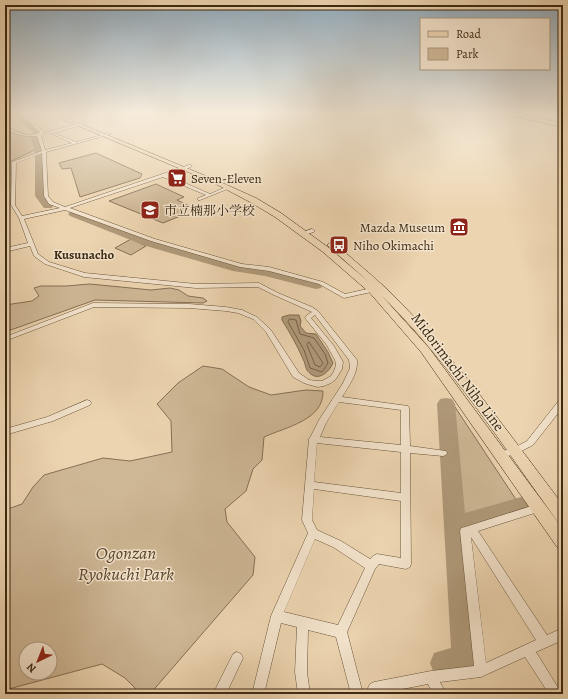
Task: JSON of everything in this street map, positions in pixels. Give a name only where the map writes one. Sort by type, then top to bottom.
[{"type":"main road","name":"Midorimachi Niho Line","points":[[134,146],[257,197],[307,232],[326,250],[407,314],[436,347],[477,400],[563,517]]},
{"type":"main road","name":"Midorimachi Niho Line","points":[[187,167],[258,203],[307,232]]},
{"type":"main road","name":"Midorimachi Niho Line","points":[[376,289],[425,350],[563,542]]},
{"type":"street","points":[[39,146],[46,196],[51,204],[66,208],[153,240],[242,266],[269,269],[321,283],[344,296],[376,289]]},
{"type":"street","points":[[66,146],[41,152],[14,162],[13,205],[21,218],[36,255],[47,264],[84,274],[196,286],[259,285],[316,312],[353,360],[354,368],[347,383],[313,439],[307,520],[313,533],[337,544],[371,566]]},
{"type":"street","points":[[21,218],[66,208],[187,167]]},
{"type":"street","points":[[163,175],[208,195]]},
{"type":"street","points":[[200,199],[228,188]]},
{"type":"street","points":[[5,250],[31,244]]},
{"type":"street","points":[[5,339],[93,305],[189,306],[226,309],[240,311],[255,318],[269,331],[296,375],[302,380],[312,384],[323,384],[333,379],[340,367],[339,358],[308,318],[316,312]]},
{"type":"street","points":[[338,399],[405,408],[406,448],[404,497],[406,564],[377,560],[371,566],[341,632],[357,694]]},
{"type":"street","points":[[463,402],[477,400]]},
{"type":"street","points":[[499,454],[514,452],[530,443],[563,401]]},
{"type":"street","points":[[5,432],[50,419],[87,403]]},
{"type":"street","points":[[313,439],[443,452]]},
{"type":"street","points":[[310,485],[404,497]]},
{"type":"street","points":[[481,670],[464,531],[538,508]]},
{"type":"street","points":[[471,529],[545,643]]},
{"type":"street","points":[[258,694],[276,616],[313,533]]},
{"type":"street","points":[[276,616],[341,632]]},
{"type":"street","points":[[303,622],[301,672],[304,694]]},
{"type":"street","points":[[376,694],[374,688],[431,677],[481,670],[563,634]]},
{"type":"street","points":[[527,650],[556,694]]},
{"type":"street","points":[[219,694],[237,658]]},
{"type":"street","points":[[431,677],[440,694]]},
{"type":"green space","points":[[5,146],[35,146],[35,150],[5,164]]},
{"type":"green space","points":[[96,153],[142,174],[140,178],[80,197],[71,168],[62,169],[59,163]]},
{"type":"green space","points":[[156,184],[184,197],[177,200],[190,206],[179,210],[185,214],[163,223],[109,201]]},
{"type":"green space","points":[[131,239],[146,246],[131,255],[115,248]]},
{"type":"green space","points":[[90,284],[151,290],[170,288],[179,290],[188,296],[203,298],[207,301],[203,303],[95,300],[5,332],[5,305],[32,301],[39,296],[34,288],[41,286]]},
{"type":"green space","name":"Ogonzan Ryokuchi Park","points":[[203,366],[222,369],[249,387],[271,395],[306,390],[323,391],[322,401],[311,416],[293,426],[264,437],[262,460],[253,469],[246,491],[225,509],[227,522],[255,557],[253,575],[150,694],[141,694],[125,678],[102,664],[58,676],[58,641],[18,641],[18,681],[39,681],[5,690],[5,510],[22,504],[33,487],[44,475],[103,458],[130,461],[172,452],[171,421],[157,404],[178,383]]},
{"type":"green space","points":[[451,404],[453,404],[517,501],[468,517],[462,515]]},
{"type":"water","points":[[299,315],[301,321],[300,326],[306,333],[316,334],[328,352],[333,363],[328,371],[322,376],[314,376],[306,369],[304,360],[282,320],[282,317]]},
{"type":"waterway","points":[[37,146],[39,151],[40,196],[48,206]]},
{"type":"waterway","points":[[74,214],[150,243],[238,268],[265,272],[316,285]]},
{"type":"waterway","points":[[444,663],[463,660],[465,657],[446,404]]},
{"type":"waterway","points":[[455,523],[469,523],[521,506]]},
{"type":"place","name":"Seven-Eleven","points":[[177,178]]},
{"type":"place","name":"市立楠那小学校","points":[[150,210]]},
{"type":"place","name":"Mazda Museum","points":[[459,227]]},
{"type":"place","name":"Niho Okimachi","points":[[339,245]]},
{"type":"district","name":"Kusunacho","points":[[84,254]]}]
